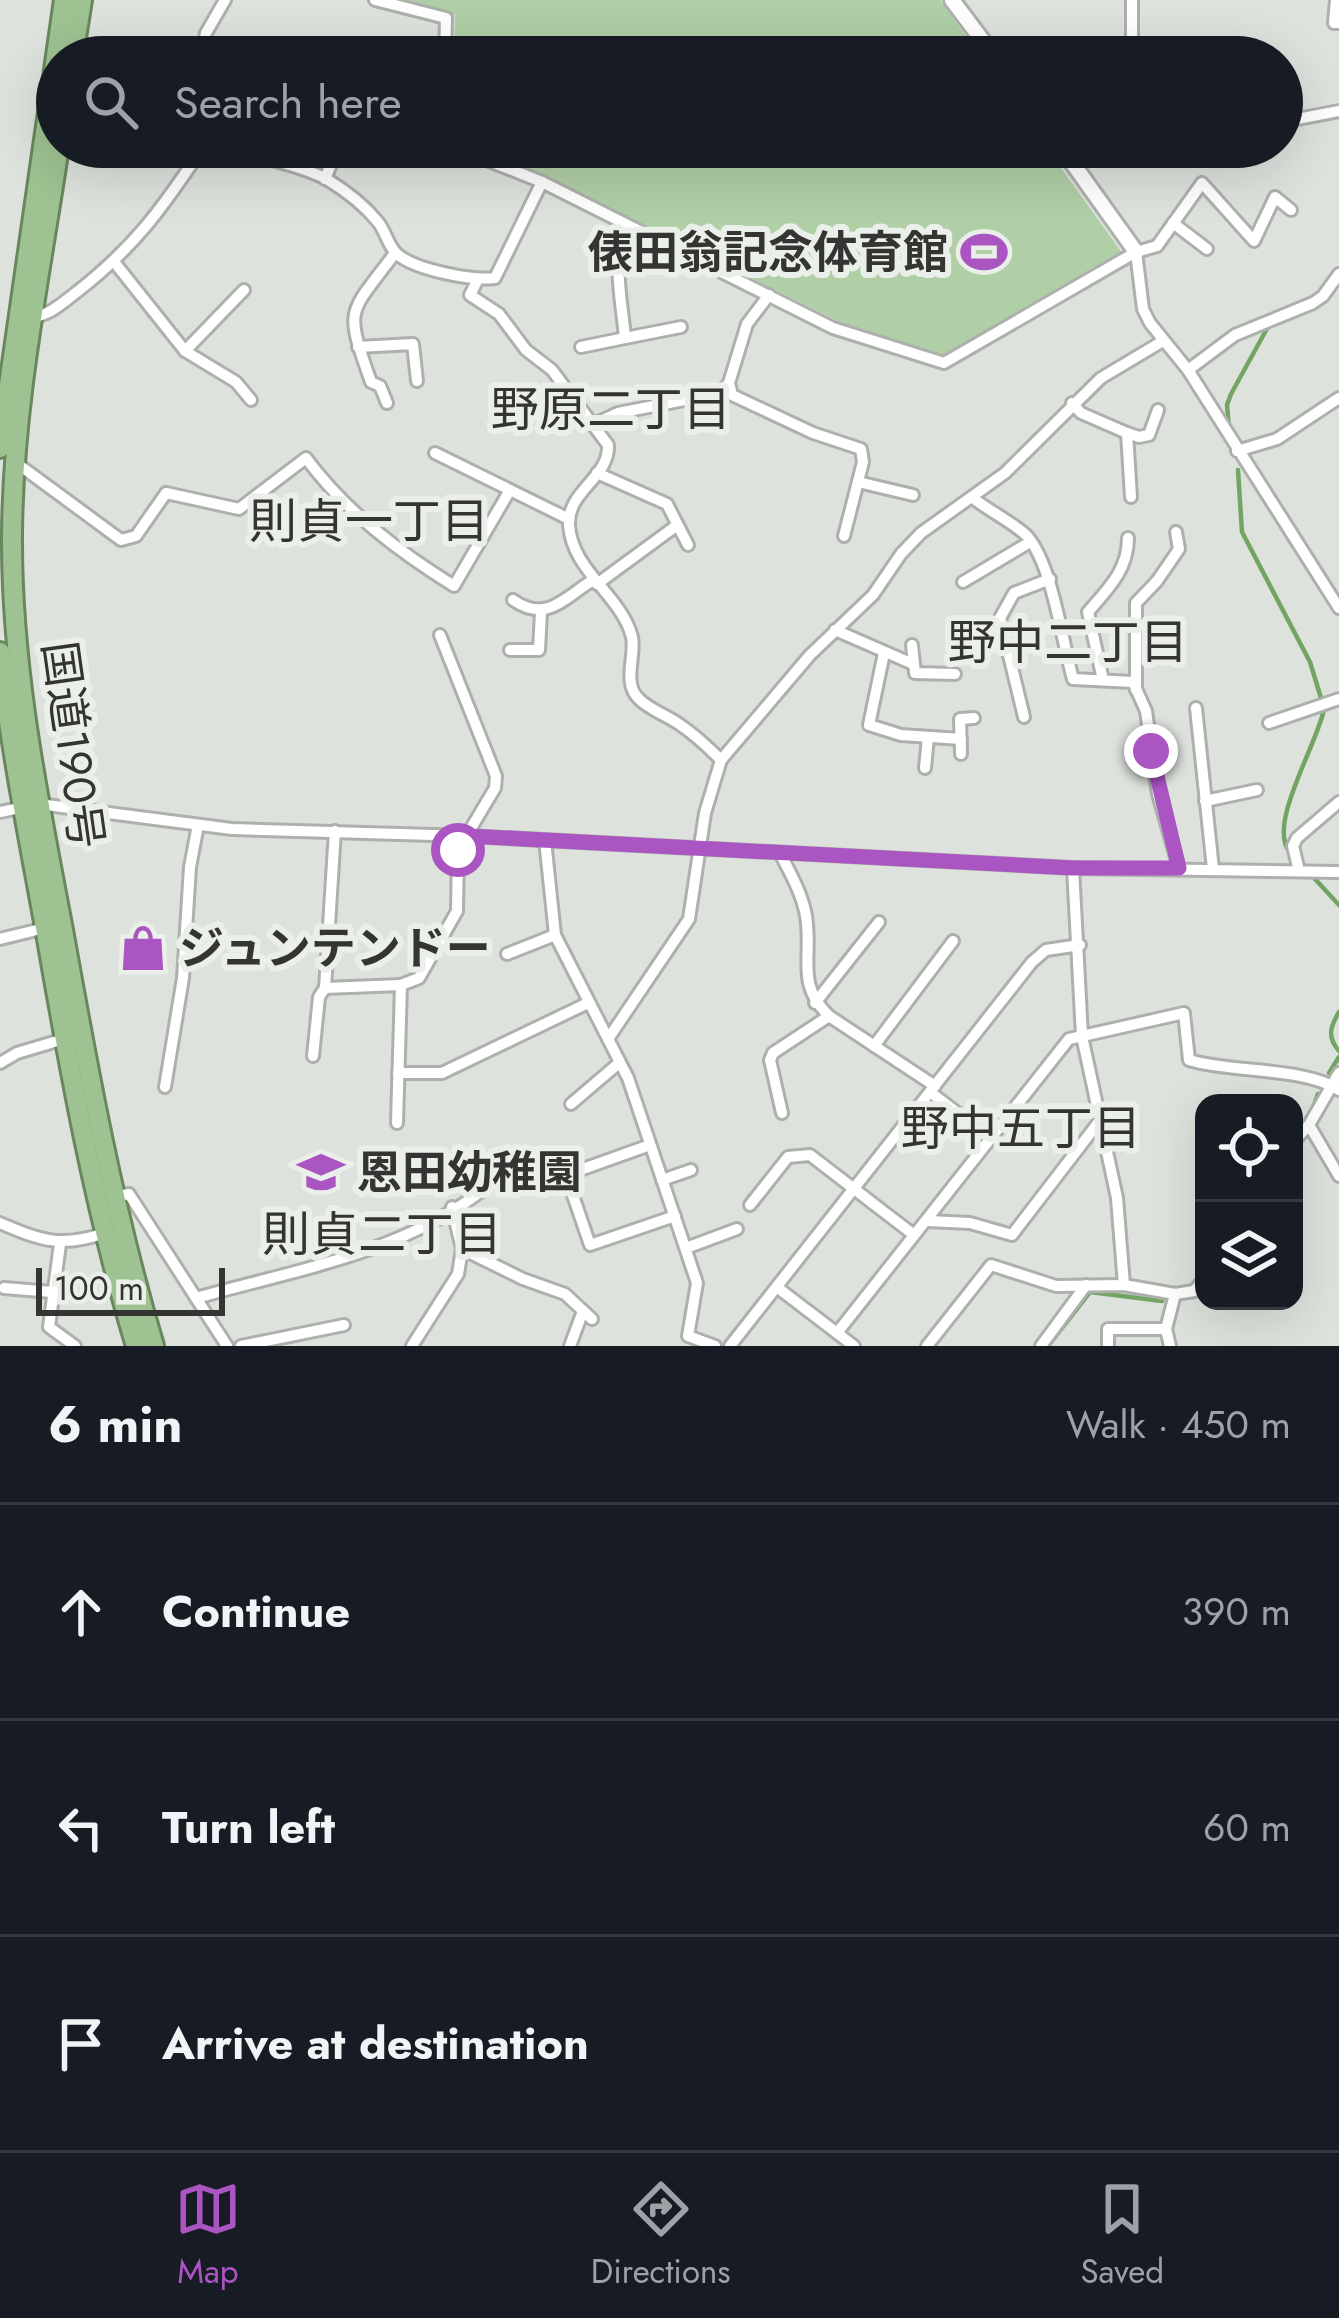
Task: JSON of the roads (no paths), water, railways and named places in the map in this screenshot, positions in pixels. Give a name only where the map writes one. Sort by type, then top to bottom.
[{"type":"highway","name":"国道190号","points":[[60,36],[64,0]]},
{"type":"highway","points":[[76,36],[82,0]]},
{"type":"highway","name":"国道190号","points":[[43,168],[25,316],[6,571],[45,928],[64,1039],[105,1198],[154,1346]]},
{"type":"highway","name":"国道190号","points":[[0,448],[4,378],[25,316],[55,168]]},
{"type":"highway","name":"国道190号","points":[[0,652],[105,1198],[105,1233],[136,1346]]},
{"type":"street","points":[[205,36],[225,0]]},
{"type":"street","points":[[375,0],[446,17],[446,36]]},
{"type":"street","points":[[952,0],[979,36]]},
{"type":"street","points":[[1132,0],[1132,36]]},
{"type":"street","points":[[1336,0],[1334,22],[1339,22]]},
{"type":"street","points":[[1303,118],[1339,111]]},
{"type":"street","points":[[25,316],[52,311],[115,263],[163,208],[189,168]]},
{"type":"street","points":[[297,168],[326,179],[380,224],[395,253],[477,281],[496,278],[542,182]]},
{"type":"street","points":[[326,179],[330,168]]},
{"type":"street","points":[[507,168],[833,328],[944,363],[1136,252],[1157,246],[1202,183],[1254,241],[1275,197],[1291,210]]},
{"type":"street","points":[[1077,168],[1136,252],[1143,310],[1188,370],[1339,608]]},
{"type":"street","points":[[1173,223],[1207,249]]},
{"type":"street","points":[[625,338],[619,243],[627,226]]},
{"type":"street","points":[[387,403],[380,386],[371,382],[352,328],[357,304],[395,253]]},
{"type":"street","points":[[115,263],[185,351],[236,382],[251,400]]},
{"type":"street","points":[[1188,370],[1235,335],[1312,303],[1339,274]]},
{"type":"street","points":[[477,281],[470,296],[499,314],[526,350],[552,370],[608,445],[609,455],[585,486],[569,519],[576,549],[632,638],[631,676],[638,699],[679,724],[721,760]]},
{"type":"street","points":[[185,351],[244,290]]},
{"type":"street","points":[[594,424],[618,413],[720,393],[729,383],[747,324],[769,296]]},
{"type":"street","points":[[580,347],[681,327]]},
{"type":"street","points":[[608,1039],[688,919],[705,813],[721,760],[835,630],[873,595],[921,533],[1016,463],[1072,403],[1120,364],[1162,341]]},
{"type":"street","points":[[358,346],[413,344],[417,381]]},
{"type":"street","points":[[729,383],[732,395],[813,433],[861,449],[844,536]]},
{"type":"street","points":[[1237,452],[1276,439],[1339,398]]},
{"type":"street","points":[[1072,403],[1081,413],[1139,437],[1149,435],[1158,410]]},
{"type":"street","points":[[1126,433],[1131,497]]},
{"type":"street","points":[[435,453],[569,519]]},
{"type":"street","points":[[15,462],[121,540],[136,536],[166,494],[239,509],[306,458],[338,497],[400,552],[454,586],[510,490]]},
{"type":"street","points":[[597,473],[667,503],[688,545]]},
{"type":"street","points":[[857,482],[913,495]]},
{"type":"street","points":[[973,498],[1030,542],[1050,579],[1073,679],[1132,682],[1146,712],[1158,794],[1179,868]]},
{"type":"street","points":[[513,600],[529,611],[541,612],[595,582],[676,526]]},
{"type":"street","points":[[1136,690],[1136,603],[1179,549],[1176,532]]},
{"type":"street","points":[[1103,680],[1088,612],[1112,586],[1128,558],[1128,538]]},
{"type":"street","points":[[963,582],[1030,542]]},
{"type":"street","points":[[1024,717],[1000,619],[1014,593],[1050,579]]},
{"type":"street","points":[[510,650],[539,650],[541,612]]},
{"type":"street","points":[[835,630],[913,664]]},
{"type":"street","points":[[325,988],[401,985],[419,978],[457,911],[458,850],[495,788],[496,776],[440,635]]},
{"type":"street","points":[[912,645],[915,673],[955,674]]},
{"type":"street","points":[[884,653],[869,725],[901,736],[961,739]]},
{"type":"street","points":[[1276,724],[1339,699]]},
{"type":"street","points":[[1202,714],[1213,868]]},
{"type":"street","points":[[961,754],[960,719],[974,718]]},
{"type":"street","points":[[925,768],[928,737]]},
{"type":"street","points":[[1205,801],[1257,790]]},
{"type":"street","points":[[1298,871],[1293,846],[1297,838],[1339,802]]},
{"type":"street","points":[[0,812],[32,806],[198,825],[1073,868],[1339,872]]},
{"type":"street","points":[[165,1087],[184,978],[190,867],[198,825]]},
{"type":"street","points":[[313,1056],[319,997],[325,988],[335,831]]},
{"type":"street","points":[[545,840],[555,935],[619,1063],[697,1283],[688,1336],[715,1346]]},
{"type":"street","points":[[780,853],[801,896],[809,940],[808,990],[815,1003],[933,1089],[990,1138]]},
{"type":"street","points":[[1073,868],[1082,1036],[1118,1198],[1124,1286]]},
{"type":"street","points":[[815,1003],[879,922]]},
{"type":"street","points":[[0,939],[45,928]]},
{"type":"street","points":[[507,954],[555,935]]},
{"type":"street","points":[[874,1046],[953,941]]},
{"type":"street","points":[[730,1346],[1032,962],[1046,950],[1079,945]]},
{"type":"street","points":[[397,1123],[401,985]]},
{"type":"street","points":[[398,1073],[442,1072],[588,1003]]},
{"type":"street","points":[[837,1333],[1069,1039],[1184,1013],[1189,1060],[1217,1068],[1279,1073],[1335,1088]]},
{"type":"street","points":[[782,1112],[770,1060],[829,1016]]},
{"type":"street","points":[[0,1063],[29,1048],[64,1039]]},
{"type":"street","points":[[571,1105],[619,1063]]},
{"type":"street","points":[[1303,1131],[1335,1088],[1339,1073]]},
{"type":"street","points":[[928,1221],[970,1223],[1012,1235],[1098,1124]]},
{"type":"street","points":[[1309,1125],[1339,1176]]},
{"type":"street","points":[[650,1145],[566,1174],[590,1245],[675,1216]]},
{"type":"street","points":[[750,1205],[788,1157],[810,1155],[914,1235]]},
{"type":"street","points":[[662,1180],[691,1170]]},
{"type":"street","points":[[196,1298],[376,1246],[479,1194],[501,1174]]},
{"type":"street","points":[[105,1198],[129,1194],[227,1346]]},
{"type":"street","points":[[412,1346],[458,1274],[462,1249],[452,1207]]},
{"type":"street","points":[[0,1223],[60,1244],[105,1233]]},
{"type":"street","points":[[686,1248],[737,1229]]},
{"type":"street","points":[[60,1244],[49,1327],[75,1346]]},
{"type":"street","points":[[462,1249],[523,1280],[554,1288],[588,1315],[570,1346]]},
{"type":"street","points":[[927,1346],[991,1265],[1056,1286],[1124,1286],[1175,1294],[1195,1290]]},
{"type":"street","points":[[1041,1346],[1086,1285]]},
{"type":"street","points":[[4,1288],[52,1292]]},
{"type":"street","points":[[778,1288],[854,1346]]},
{"type":"street","points":[[1170,1346],[1166,1329],[1175,1294]]},
{"type":"street","points":[[241,1346],[344,1325]]},
{"type":"street","points":[[1108,1346],[1108,1330],[1166,1329]]},
{"type":"waterway","points":[[1229,428],[1231,394],[1269,325]]},
{"type":"waterway","points":[[1238,470],[1242,532],[1310,662],[1321,698]]},
{"type":"waterway","points":[[1290,852],[1284,823],[1324,709]]},
{"type":"waterway","points":[[1315,879],[1339,905]]},
{"type":"waterway","points":[[1339,1012],[1331,1032],[1339,1051]]},
{"type":"waterway","points":[[1329,1073],[1339,1057]]},
{"type":"waterway","points":[[1312,1111],[1318,1094]]},
{"type":"waterway","points":[[1048,1346],[1090,1292],[1162,1301]]},
{"type":"place","name":"俵田翁記念体育館","points":[[984,252]]},
{"type":"place","name":"ジュンテンドー","points":[[143,948]]},
{"type":"place","name":"恩田幼稚園","points":[[321,1172]]},
{"type":"district","name":"野原二丁目","points":[[611,409]]},
{"type":"district","name":"則貞一丁目","points":[[369,521]]},
{"type":"district","name":"野中二丁目","points":[[1068,642]]},
{"type":"district","name":"野中五丁目","points":[[1021,1128]]},
{"type":"district","name":"則貞二丁目","points":[[382,1234]]}]
